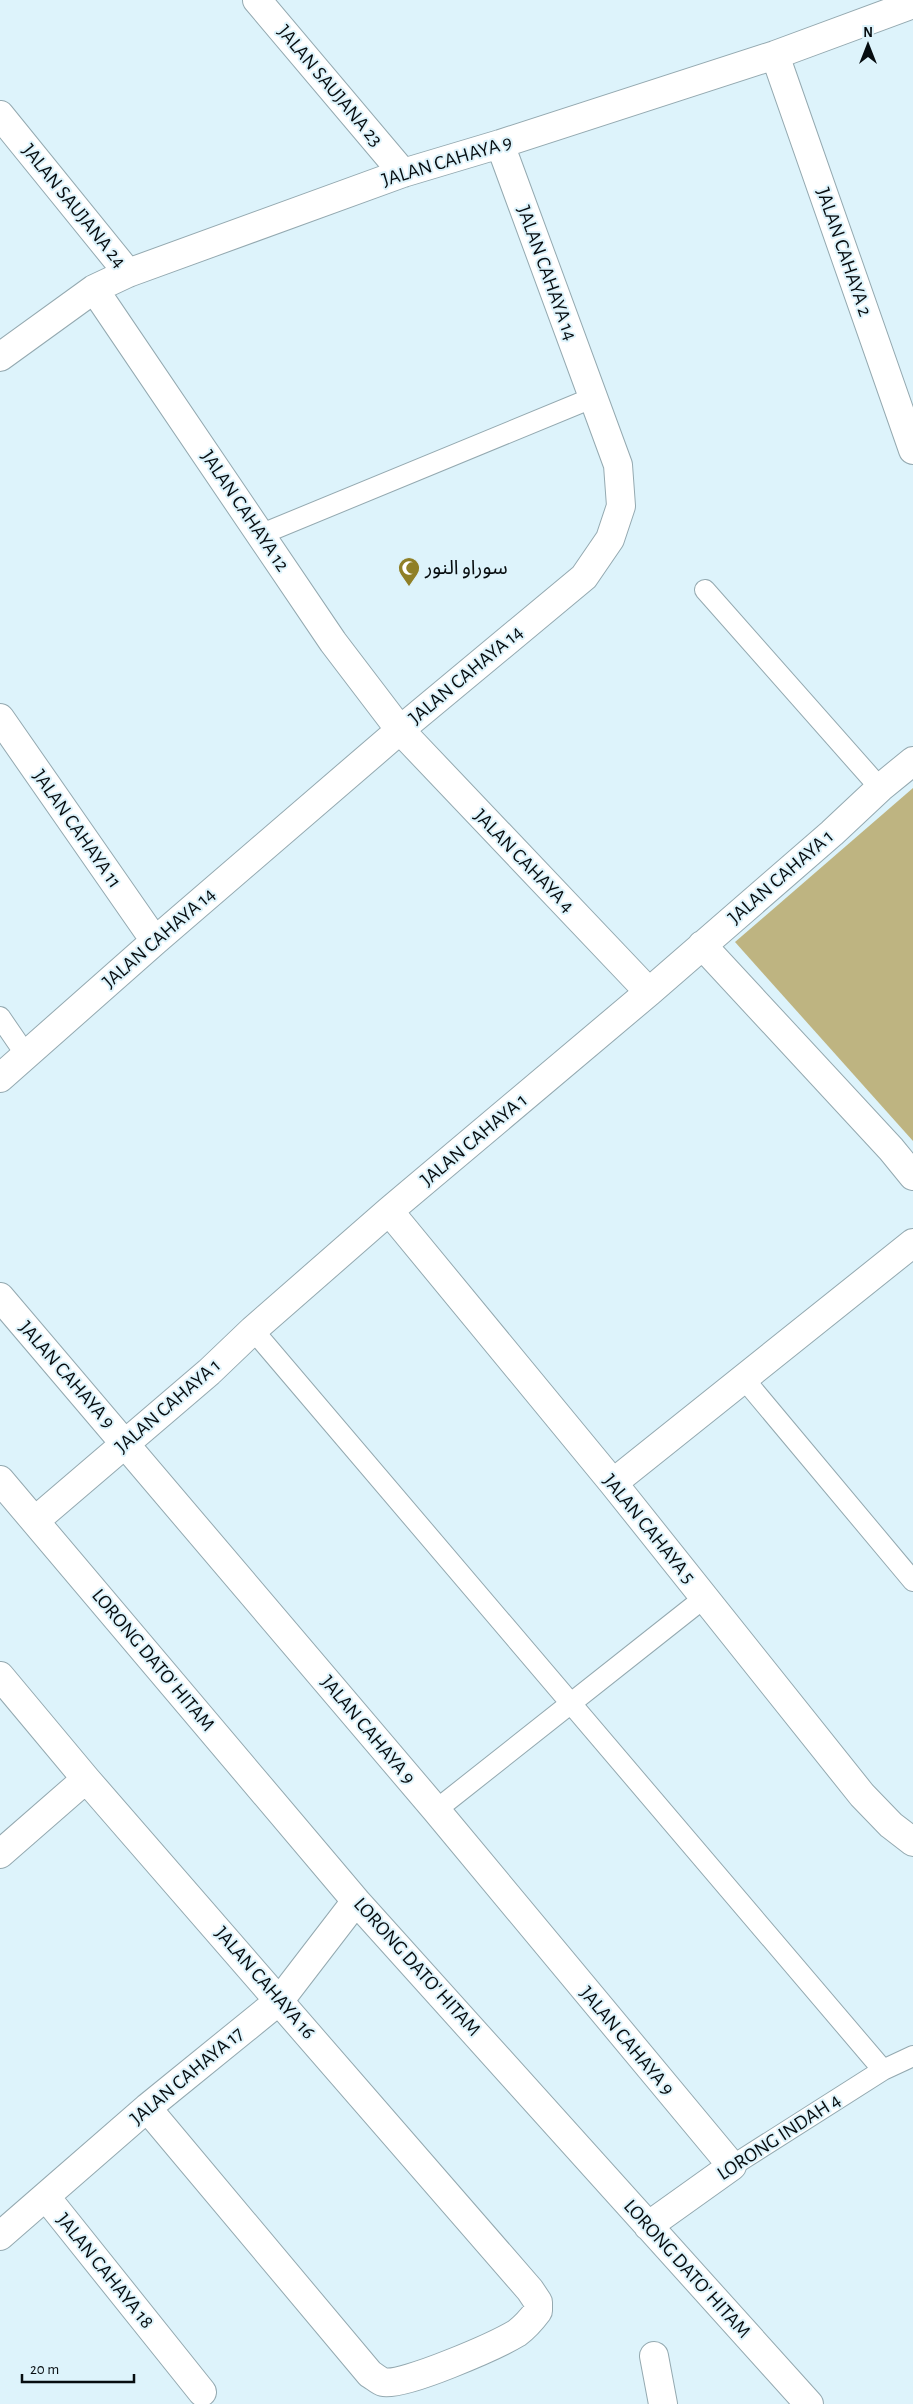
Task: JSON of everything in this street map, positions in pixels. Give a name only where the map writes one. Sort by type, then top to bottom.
[{"type":"street","name":"JALAN SAUJANA 23","points":[[257,0],[404,172]]},
{"type":"street","name":"JALAN CAHAYA 9","points":[[0,356],[94,289],[128,273],[404,172],[500,144],[774,55],[913,4]]},
{"type":"street","name":"JALAN CAHAYA 2","points":[[774,55],[913,450]]},
{"type":"street","name":"JALAN SAUJANA 24","points":[[0,115],[128,273]]},
{"type":"street","name":"JALAN CAHAYA 14","points":[[0,1078],[155,941],[400,730],[584,577],[610,539],[621,506],[618,465],[500,144]]},
{"type":"street","name":"JALAN CAHAYA 12","points":[[94,289],[262,534],[333,642],[400,730]]},
{"type":"street","name":"JALAN CAHAYA 11","points":[[0,718],[155,941]]},
{"type":"street","name":"JALAN CAHAYA 4","points":[[400,730],[649,992]]},
{"type":"street","name":"JALAN CAHAYA 1","points":[[36,1520],[126,1444],[389,1211],[649,992],[913,761]]},
{"type":"street","points":[[702,946],[913,1176]]},
{"type":"street","name":"JALAN CAHAYA 5","points":[[389,1211],[613,1483],[862,1795],[891,1825],[913,1842]]},
{"type":"street","points":[[613,1483],[913,1244]]},
{"type":"street","name":"JALAN CAHAYA 9","points":[[0,1297],[436,1810],[732,2166]]},
{"type":"street","name":"LORONG DATO' HITAM","points":[[0,1480],[36,1520],[356,1900],[810,2404]]},
{"type":"street","name":"JALAN CAHAYA 16","points":[[0,1676],[86,1779],[530,2290],[538,2302],[538,2311],[518,2332],[497,2344],[415,2376],[396,2382],[383,2382],[370,2374],[147,2108]]},
{"type":"street","points":[[0,1854],[86,1779]]},
{"type":"street","name":"JALAN CAHAYA 17","points":[[0,2236],[147,2108],[280,2000],[356,1900]]},
{"type":"street","name":"LORONG INDAH 4","points":[[648,2226],[732,2166]]},
{"type":"street","name":"JALAN CAHAYA 18","points":[[46,2197],[202,2392]]},
{"type":"street","points":[[654,2356],[662,2404]]},
{"type":"lane","points":[[262,534],[592,398]]},
{"type":"lane","points":[[705,590],[880,788]]},
{"type":"lane","points":[[0,1017],[26,1055]]},
{"type":"lane","points":[[253,1330],[882,2070]]},
{"type":"lane","points":[[744,1379],[913,1581]]},
{"type":"lane","points":[[436,1810],[704,1598]]},
{"type":"lane","name":"LORONG INDAH 4","points":[[732,2166],[882,2070],[913,2056]]},
{"type":"shaded area","points":[[913,788],[913,1141],[735,942]]},
{"type":"place","name":"سوراو النور","points":[[409,587]]}]
